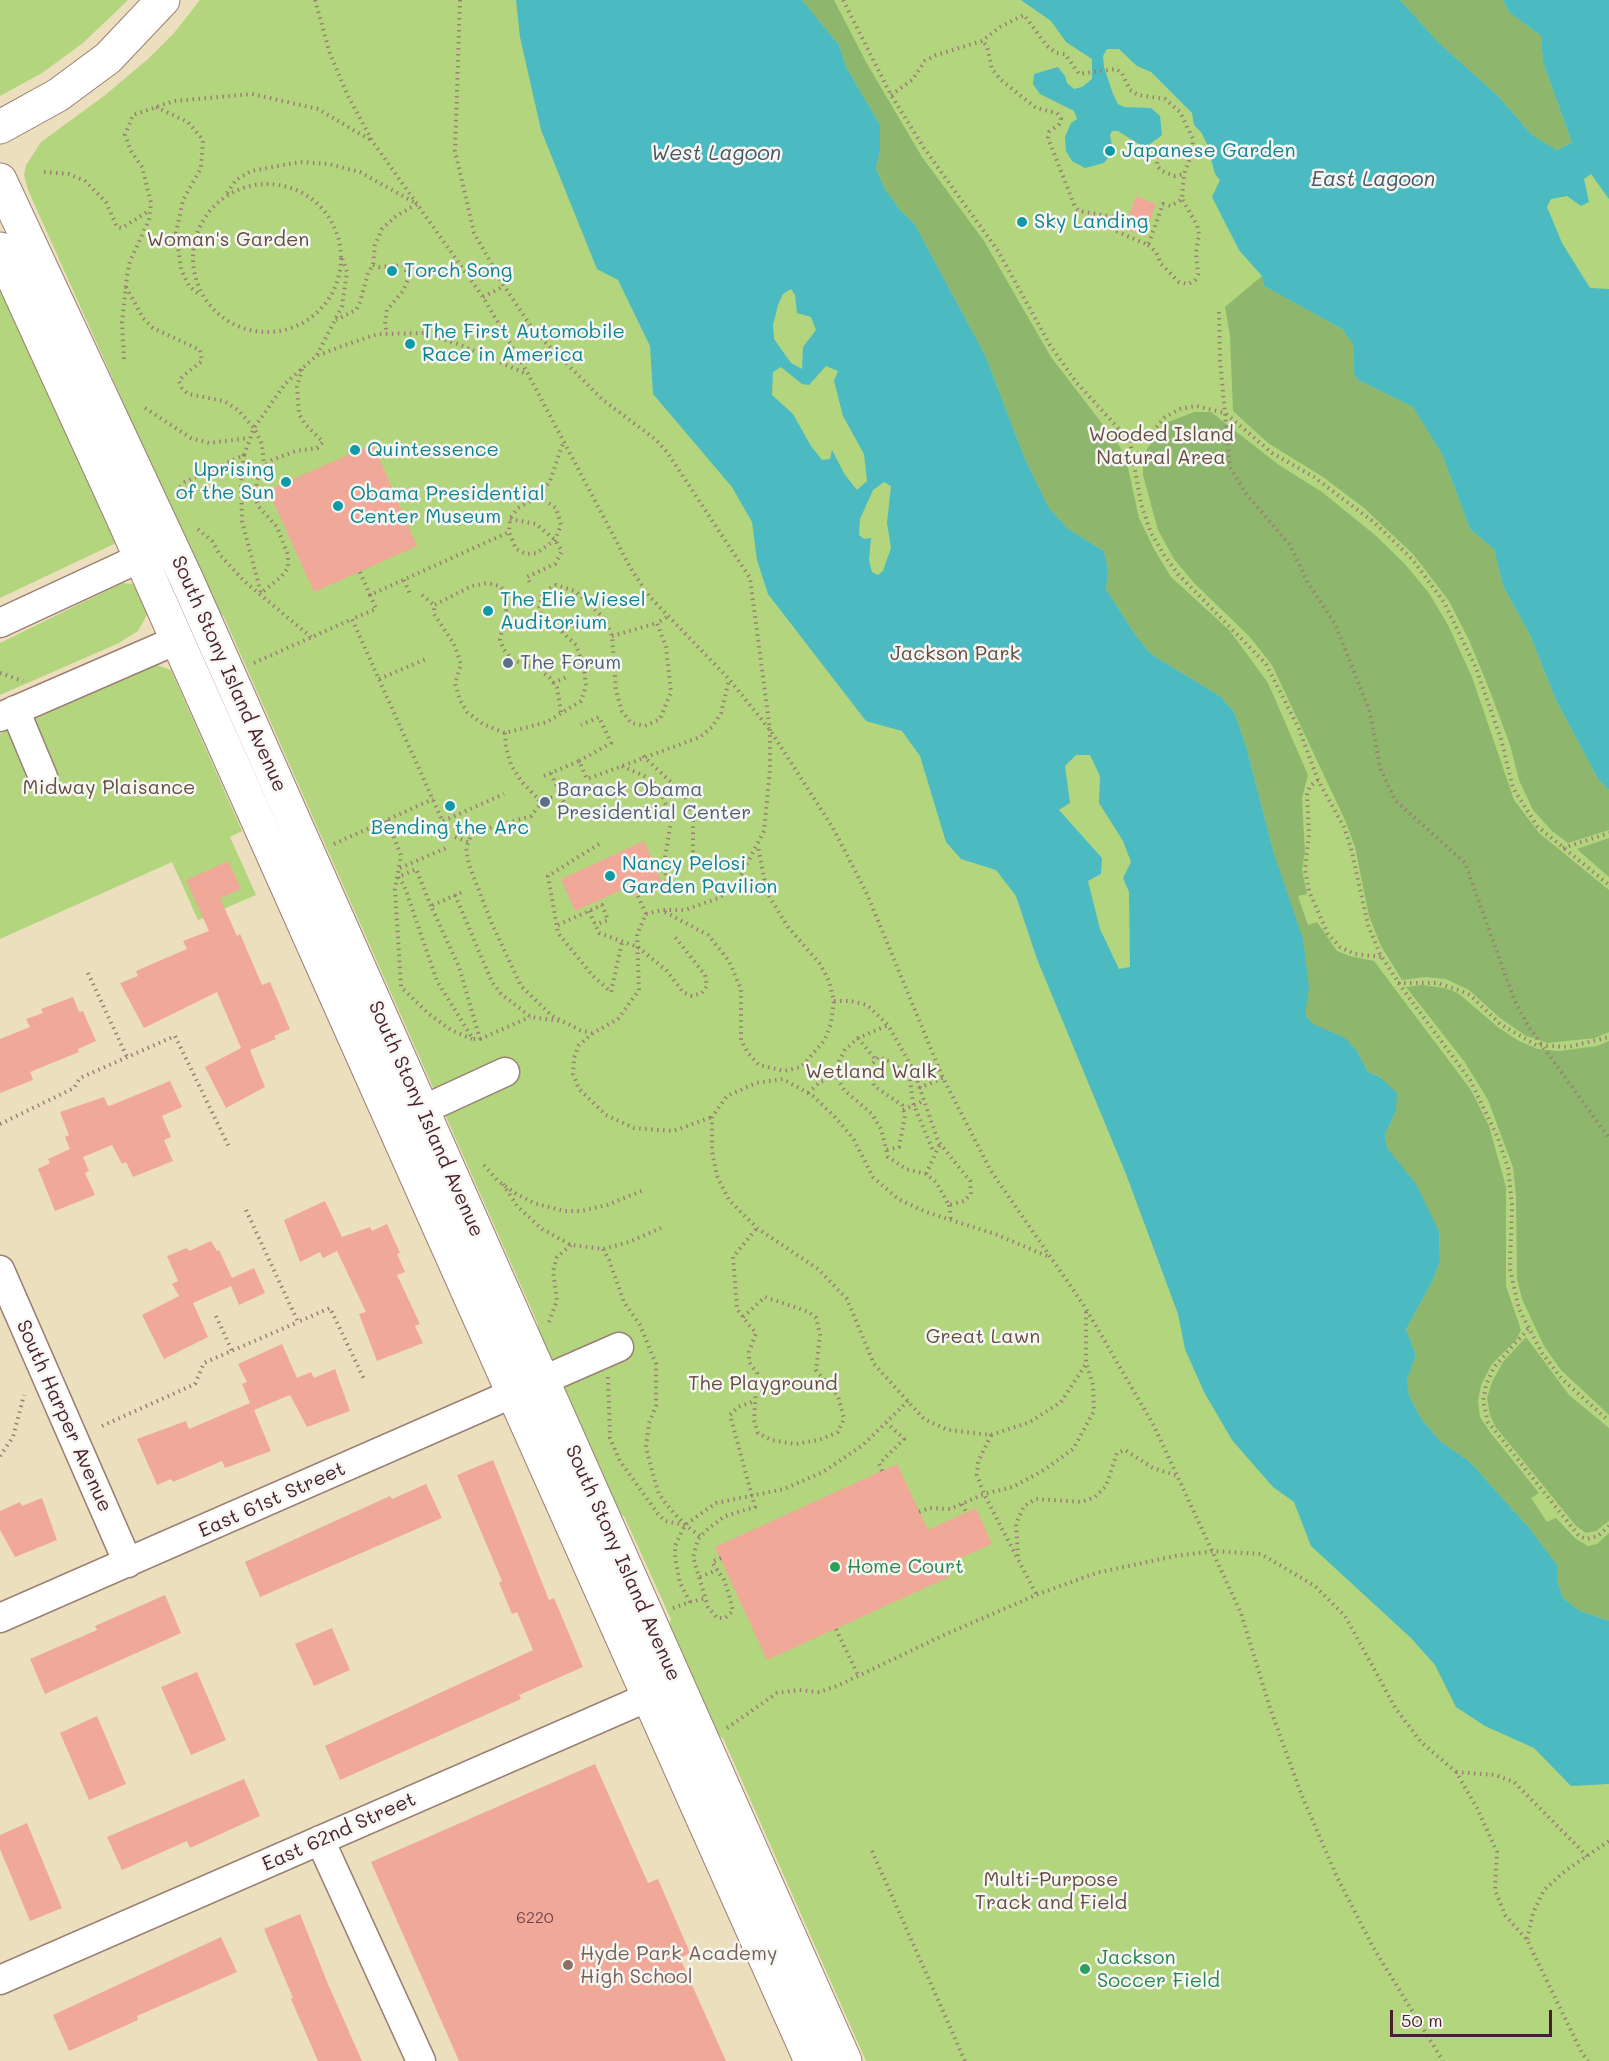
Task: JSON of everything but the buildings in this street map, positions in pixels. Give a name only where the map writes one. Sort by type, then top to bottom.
[{"type":"main road","points":[[0,127],[58,95],[108,58],[163,0]]},
{"type":"main road","name":"South Stony Island Avenue","points":[[0,180],[93,383],[184,537],[408,1116],[513,1395],[811,2061]]},
{"type":"main road","name":"South Stony Island Avenue","points":[[0,249],[177,640],[408,1116],[543,1381],[845,2061]]},
{"type":"main road","points":[[141,558],[184,537]]},
{"type":"street","points":[[0,623],[141,558]]},
{"type":"street","points":[[43,777],[8,714],[177,640]]},
{"type":"street","points":[[408,1116],[505,1072]]},
{"type":"street","name":"South Harper Avenue","points":[[0,1270],[128,1563]]},
{"type":"street","name":"East 61st Street","points":[[0,1618],[543,1381],[616,1359]]},
{"type":"street","name":"East 62nd Street","points":[[0,1980],[678,1685]]},
{"type":"street","points":[[320,1840],[421,2061]]},
{"type":"path","points":[[315,0],[330,54],[348,96],[373,141],[483,297],[528,375],[631,569],[649,596],[670,615],[729,679],[770,730],[833,828],[867,894],[943,1078],[991,1172],[1085,1307],[1154,1426],[1241,1613],[1270,1708],[1302,1796],[1337,1877],[1372,1947],[1443,2061]]},
{"type":"path","points":[[460,0],[455,151],[474,233],[504,286],[535,332],[603,400],[655,439],[668,452],[750,578],[770,730],[770,769],[764,831],[737,883],[719,898],[685,910],[662,910],[646,914]]},
{"type":"path","points":[[843,0],[891,94],[924,148],[998,251],[1050,345],[1076,382],[1130,441],[1141,504],[1151,533],[1178,574],[1266,664],[1299,729],[1318,780],[1344,827],[1351,848],[1368,925],[1382,957],[1398,983],[1470,1080],[1498,1138],[1508,1168],[1512,1205],[1510,1269],[1519,1308],[1528,1329],[1562,1379],[1609,1421]]},
{"type":"path","points":[[891,94],[912,80],[925,61],[936,55],[982,41],[1000,27],[1024,15],[1047,46],[1056,53],[1065,54],[1079,74],[1111,69],[1122,73],[1130,90],[1138,95],[1165,99],[1180,112],[1193,139],[1192,153],[1184,174],[1182,199],[1197,225],[1199,234],[1196,280],[1188,284],[1179,282],[1161,264],[1156,252],[1148,244],[1116,231],[1121,218],[1075,207]]},
{"type":"path","points":[[982,41],[987,46],[992,69],[1001,80],[1036,108],[1057,113],[1061,119],[1059,124],[1049,132],[1047,138],[1075,207]]},
{"type":"path","points":[[124,360],[122,323],[130,261],[149,220],[150,210],[149,184],[142,167],[130,152],[125,135],[133,114],[209,96],[252,94],[318,109],[373,141]]},
{"type":"path","points":[[155,107],[188,122],[204,140],[201,168],[183,200],[176,233],[182,268],[189,286],[204,298],[216,313],[240,328],[268,333],[282,331],[309,319],[330,298],[340,270],[341,255]]},
{"type":"path","points":[[1157,150],[1156,160],[1162,171],[1174,176],[1184,174]]},
{"type":"path","points":[[204,298],[194,276],[192,248],[202,221],[236,180],[251,171],[300,162],[329,164],[360,172],[417,204]]},
{"type":"path","points":[[44,172],[69,174],[85,181],[106,202],[117,227],[122,228],[150,210]]},
{"type":"path","points":[[225,196],[247,186],[262,184],[291,188],[305,194],[327,214],[334,227],[347,272],[347,286],[336,320],[316,356],[285,384],[254,428],[244,455],[242,521],[261,593]]},
{"type":"path","points":[[1148,244],[1163,204],[1171,206],[1182,199]]},
{"type":"path","points":[[336,320],[356,310],[373,265],[375,245],[382,229],[396,216],[417,204]]},
{"type":"path","points":[[1070,211],[1075,207]]},
{"type":"path","points":[[373,265],[379,267],[403,265],[410,277],[403,291],[387,310],[385,324],[387,334]]},
{"type":"path","points":[[126,286],[143,318],[153,328],[200,350],[203,355],[197,367],[179,381],[182,388],[188,394],[199,398],[224,400],[238,410],[254,428],[262,444],[264,466]]},
{"type":"path","points":[[483,297],[504,286]]},
{"type":"path","points":[[1219,312],[1230,467],[1247,495],[1290,545],[1308,583],[1335,624],[1370,712],[1380,768],[1395,800],[1465,863],[1514,999],[1528,1026],[1609,1138]]},
{"type":"path","points":[[316,356],[368,337],[424,333],[458,344],[528,375]]},
{"type":"path","points":[[261,593],[281,577],[288,568],[288,555],[281,534],[259,507],[255,497],[257,480],[264,466],[283,454],[317,448],[323,442],[305,424],[299,414],[297,387],[302,369]]},
{"type":"path","points":[[1130,441],[1154,430],[1165,417],[1180,409],[1197,406],[1225,412],[1272,453],[1314,477],[1375,523],[1412,559],[1444,602],[1476,668],[1501,739],[1514,788],[1537,826],[1609,885]]},
{"type":"path","points":[[145,408],[191,438],[209,443],[250,438]]},
{"type":"path","points":[[537,500],[550,481],[563,442]]},
{"type":"path","points":[[180,487],[244,455]]},
{"type":"path","points":[[537,500],[544,500],[556,508],[561,525],[555,540],[537,553],[526,554],[516,549],[509,532],[510,519],[519,508],[537,500]]},
{"type":"path","points":[[510,519],[536,524],[560,546],[561,557],[555,564],[527,577],[530,583]]},
{"type":"path","points":[[370,595],[509,532]]},
{"type":"path","points":[[184,537],[212,541],[220,555],[244,581],[261,593],[311,638]]},
{"type":"path","points":[[254,663],[376,609],[360,572]]},
{"type":"path","points":[[404,580],[410,594]]},
{"type":"path","points":[[434,605],[471,586],[487,583],[500,586],[506,592],[508,602],[500,640],[504,650],[513,660],[540,670],[553,683],[559,694],[561,711]]},
{"type":"path","points":[[434,605],[434,614],[454,644],[461,664],[455,683],[460,700],[467,712],[483,724],[505,733],[547,722],[561,711],[581,701],[586,686],[584,668],[576,645],[545,622],[539,608],[543,592],[556,585],[575,591],[605,619],[612,636],[616,692],[622,711],[631,723],[645,726],[660,719],[667,707],[671,692],[666,647],[657,623]]},
{"type":"path","points":[[422,595],[434,605]]},
{"type":"path","points":[[612,636],[657,623],[670,615]]},
{"type":"path","points":[[352,619],[446,829]]},
{"type":"path","points":[[561,632],[605,619]]},
{"type":"path","points":[[379,679],[426,659]]},
{"type":"path","points":[[553,683],[569,675]]},
{"type":"path","points":[[579,761],[587,779],[700,736],[712,727],[721,713],[729,679]]},
{"type":"path","points":[[544,776],[579,761],[611,743],[599,717],[581,725]]},
{"type":"path","points":[[505,733],[511,765],[521,781],[539,800],[539,806],[531,816],[479,831],[468,842],[468,856],[492,924],[521,986],[552,1016],[580,1030],[593,1033]]},
{"type":"path","points":[[643,756],[685,795],[693,820],[693,855],[697,868]]},
{"type":"path","points":[[622,766],[651,779],[661,792],[666,805],[671,821],[665,858],[666,882]]},
{"type":"path","points":[[550,773],[567,810]]},
{"type":"path","points":[[1318,780],[1310,786],[1307,795],[1309,835],[1305,870],[1309,891],[1329,934],[1340,947],[1355,954],[1382,957]]},
{"type":"path","points":[[443,821],[504,794]]},
{"type":"path","points":[[539,800],[553,797]]},
{"type":"path","points":[[334,844],[433,799]]},
{"type":"path","points":[[387,820],[401,855],[395,889],[401,987],[429,1014],[452,1030],[472,1039],[480,1039],[531,1017]]},
{"type":"path","points":[[1563,848],[1609,833]]},
{"type":"path","points":[[455,837],[468,842]]},
{"type":"path","points":[[598,844],[548,876],[558,933],[593,976],[611,992],[622,942]]},
{"type":"path","points":[[662,910],[708,935],[729,961],[741,989],[741,1040],[748,1053],[759,1065],[784,1071],[801,1067],[824,1041],[831,1024],[834,1001],[829,981],[820,963],[788,927],[767,893],[758,846]]},
{"type":"path","points":[[399,868],[446,848]]},
{"type":"path","points":[[398,877],[416,869],[459,967],[480,1039]]},
{"type":"path","points":[[398,877],[404,885],[437,981],[472,1039]]},
{"type":"path","points":[[633,885],[646,914],[637,934],[639,990],[618,1018],[593,1033],[579,1045],[574,1059],[573,1074],[579,1089],[606,1115],[634,1128],[673,1131],[712,1117],[727,1096],[756,1083],[783,1079],[808,1093],[834,1116],[853,1138],[873,1177],[898,1198],[1048,1256]]},
{"type":"path","points":[[431,906],[465,891]]},
{"type":"path","points":[[454,896],[492,982],[501,994],[531,1017],[563,1022]]},
{"type":"path","points":[[558,925],[602,905],[608,920],[595,925]]},
{"type":"path","points":[[589,911],[599,933],[638,947],[667,971],[684,992],[692,996],[702,993],[707,986],[705,975],[675,937]]},
{"type":"path","points":[[88,973],[127,1057]]},
{"type":"path","points":[[1398,983],[1437,983],[1459,990],[1470,995],[1500,1024],[1521,1038],[1544,1046],[1568,1047],[1609,1037]]},
{"type":"path","points":[[834,1001],[852,1001],[867,1005],[888,1025],[914,1071],[940,1144],[970,1181],[971,1194],[964,1201],[949,1205]]},
{"type":"path","points":[[888,1025],[858,1038],[845,1050],[838,1063],[838,1076],[844,1090],[872,1114],[881,1129],[888,1157],[895,1164],[926,1174],[936,1182],[949,1205],[951,1220]]},
{"type":"path","points":[[0,1124],[74,1088],[80,1077],[175,1035],[229,1147]]},
{"type":"path","points":[[858,1038],[875,1059]]},
{"type":"path","points":[[886,1150],[899,1147],[903,1110],[902,1105],[874,1086],[869,1068],[878,1057],[894,1063],[910,1080],[914,1105],[934,1153]]},
{"type":"path","points":[[783,1079],[784,1071]]},
{"type":"path","points":[[808,1093],[820,1082],[838,1076]]},
{"type":"path","points":[[919,1088],[943,1078]]},
{"type":"path","points":[[903,1110],[923,1101]]},
{"type":"path","points":[[712,1117],[712,1151],[717,1176],[729,1200],[757,1228],[819,1269],[847,1299],[874,1364],[924,1419],[948,1430],[991,1435],[1030,1422],[1061,1402],[1086,1364]]},
{"type":"path","points":[[926,1174],[940,1144]]},
{"type":"path","points":[[483,1165],[503,1184],[534,1203],[564,1210],[582,1211],[607,1205],[644,1190]]},
{"type":"path","points":[[503,1184],[517,1206],[542,1229],[571,1245],[603,1249],[629,1242],[661,1228]]},
{"type":"path","points":[[246,1210],[298,1322]]},
{"type":"path","points":[[743,1317],[765,1297],[809,1312],[816,1318],[820,1335],[816,1370],[838,1396],[843,1425],[837,1432],[819,1440],[796,1444],[779,1442],[758,1433],[754,1420],[757,1373],[749,1362],[749,1353],[756,1333],[743,1317],[737,1309],[733,1257],[757,1228]]},
{"type":"path","points":[[549,1322],[557,1300],[553,1271],[557,1257],[571,1245]]},
{"type":"path","points":[[603,1249],[624,1302],[640,1325],[656,1364],[656,1406],[649,1423],[646,1448],[659,1494],[686,1526],[700,1536]]},
{"type":"path","points":[[919,1512],[929,1508],[950,1509],[984,1494],[1012,1487],[1044,1470],[1073,1449],[1094,1411],[1093,1385],[1086,1364],[1085,1307]]},
{"type":"path","points":[[102,1426],[195,1384],[204,1363],[330,1308],[365,1382]]},
{"type":"path","points":[[216,1316],[232,1350]]},
{"type":"path","points":[[1528,1329],[1494,1367],[1486,1385],[1483,1401],[1488,1422],[1580,1536],[1587,1539],[1598,1536],[1609,1526]]},
{"type":"path","points":[[616,1359],[608,1377],[609,1432],[620,1461],[665,1521],[686,1526]]},
{"type":"path","points":[[0,1456],[13,1437],[24,1395]]},
{"type":"path","points":[[721,1558],[712,1562],[724,1580],[733,1611],[725,1618],[717,1618],[708,1607],[693,1557],[700,1536],[725,1516],[755,1507],[730,1415],[738,1407],[755,1401]]},
{"type":"path","points":[[690,1602],[678,1576],[675,1557],[675,1546],[686,1526],[716,1503],[783,1489],[823,1472],[863,1445],[908,1401]]},
{"type":"path","points":[[882,1471],[879,1464],[904,1439],[886,1423]]},
{"type":"path","points":[[991,1435],[978,1462],[977,1474],[984,1494],[1036,1594]]},
{"type":"path","points":[[1018,1556],[1016,1524],[1024,1506],[1036,1499],[1082,1502],[1095,1497],[1106,1486],[1117,1453],[1125,1450],[1153,1468],[1178,1476]]},
{"type":"path","points":[[962,1504],[966,1512]]},
{"type":"path","points":[[724,1731],[777,1693],[799,1690],[819,1692],[1036,1594],[1096,1573],[1175,1556],[1214,1551],[1261,1554],[1315,1586],[1345,1616],[1395,1709],[1421,1742],[1455,1772],[1478,1808],[1497,1852],[1495,1890],[1505,1915],[1527,1940],[1582,2054],[1588,2061]]},
{"type":"path","points":[[700,1578],[717,1570]]},
{"type":"path","points":[[673,1608],[706,1598]]},
{"type":"path","points":[[836,1629],[858,1675]]},
{"type":"path","points":[[1455,1772],[1495,1775],[1514,1782],[1587,1856]]},
{"type":"path","points":[[1527,1940],[1533,1913],[1544,1890],[1609,1841]]},
{"type":"path","points":[[872,1851],[965,2061]]},
{"type":"green space","points":[[0,0],[128,0],[83,43],[42,73],[0,96]]},
{"type":"green space","name":"Jackson Park","points":[[200,0],[1609,0],[1609,2061],[866,2061],[723,1738],[711,1732],[667,1635],[671,1619],[624,1516],[613,1509],[537,1340],[538,1324],[224,617],[206,598],[112,377],[28,190],[24,175],[26,165],[41,142],[104,96],[148,59],[174,33]]},
{"type":"green space","points":[[802,0],[834,0],[866,62],[922,157],[984,241],[1051,357],[1120,447],[1128,468],[1139,518],[1171,577],[1230,631],[1268,683],[1308,775],[1302,798],[1305,852],[1302,870],[1307,894],[1298,896],[1308,925],[1317,922],[1337,951],[1374,961],[1471,1090],[1489,1126],[1506,1187],[1506,1286],[1521,1330],[1516,1340],[1492,1364],[1481,1385],[1478,1401],[1480,1417],[1539,1493],[1531,1498],[1547,1522],[1556,1518],[1576,1539],[1588,1546],[1597,1544],[1609,1533],[1609,1621],[1580,1611],[1563,1598],[1557,1580],[1557,1565],[1530,1529],[1470,1462],[1440,1441],[1422,1420],[1409,1396],[1407,1380],[1416,1355],[1406,1329],[1433,1280],[1440,1261],[1439,1231],[1387,1148],[1385,1135],[1396,1111],[1381,1077],[1368,1072],[1357,1051],[1313,1024],[1305,1015],[1305,1005],[1274,854],[1246,746],[1234,712],[1221,697],[1151,654],[1136,636],[1106,589],[1108,570],[1104,551],[1068,529],[1049,508],[1025,459],[985,355],[914,223],[901,211],[884,188],[876,168],[880,150],[880,125],[846,67],[839,45]]},
{"type":"green space","points":[[1400,0],[1503,0],[1509,12],[1541,36],[1543,62],[1572,143],[1555,150],[1532,135],[1499,97],[1438,42]]},
{"type":"green space","points":[[1262,276],[1264,286],[1342,329],[1353,344],[1354,374],[1358,380],[1413,407],[1417,413],[1442,454],[1470,529],[1494,549],[1503,586],[1530,635],[1556,700],[1598,779],[1609,790],[1609,830],[1568,843],[1552,831],[1533,810],[1519,780],[1510,745],[1490,691],[1469,640],[1449,601],[1413,554],[1364,508],[1323,477],[1268,443],[1233,411],[1230,336],[1225,307]]},
{"type":"green space","points":[[0,279],[117,540],[114,544],[0,598]]},
{"type":"green space","name":"Wooded Island Natural Area","points":[[1194,412],[1211,412],[1279,465],[1322,492],[1375,535],[1404,563],[1429,593],[1448,625],[1472,677],[1514,800],[1539,833],[1609,890],[1609,1032],[1595,1038],[1548,1043],[1526,1036],[1500,1018],[1469,990],[1446,979],[1425,977],[1402,980],[1381,946],[1369,916],[1355,847],[1345,820],[1272,665],[1249,636],[1194,583],[1174,559],[1158,530],[1143,475],[1143,460],[1148,447],[1166,423]]},
{"type":"green space","points":[[122,583],[134,584],[141,589],[149,611],[138,631],[119,643],[0,695],[0,643]]},
{"type":"green space","name":"Midway Plaisance","points":[[157,665],[171,670],[242,831],[230,837],[256,895],[198,920],[172,862],[0,939],[0,734]]},
{"type":"green space","points":[[1609,838],[1609,877],[1577,849]]},
{"type":"green space","points":[[1422,985],[1445,988],[1458,993],[1499,1028],[1519,1041],[1538,1049],[1559,1051],[1597,1046],[1609,1041],[1609,1415],[1561,1370],[1544,1346],[1522,1299],[1517,1279],[1516,1196],[1513,1167],[1488,1100],[1464,1061],[1406,987]]},
{"type":"green space","points":[[1526,1337],[1569,1395],[1609,1428],[1609,1521],[1596,1531],[1586,1533],[1576,1526],[1495,1426],[1490,1415],[1487,1398],[1492,1382],[1503,1362]]},
{"type":"water","name":"West Lagoon","points":[[516,0],[802,0],[839,45],[846,67],[880,125],[880,150],[876,168],[884,188],[901,211],[914,223],[985,355],[1025,459],[1049,508],[1068,529],[1104,551],[1108,570],[1106,589],[1136,636],[1151,654],[1221,697],[1234,712],[1246,746],[1274,854],[1303,939],[1309,988],[1305,1015],[1313,1024],[1345,1038],[1357,1051],[1368,1072],[1380,1077],[1397,1093],[1396,1111],[1385,1135],[1387,1148],[1416,1184],[1439,1231],[1440,1261],[1433,1280],[1406,1329],[1416,1355],[1407,1380],[1409,1396],[1422,1420],[1440,1441],[1470,1462],[1530,1529],[1557,1565],[1557,1580],[1563,1598],[1580,1611],[1609,1621],[1609,1784],[1571,1786],[1534,1748],[1485,1726],[1456,1707],[1435,1665],[1411,1638],[1311,1546],[1294,1502],[1273,1487],[1232,1440],[1204,1392],[1185,1349],[1178,1314],[1126,1174],[1037,959],[1016,896],[996,870],[961,859],[946,842],[920,756],[902,731],[866,721],[768,594],[757,560],[752,522],[732,487],[653,394],[650,346],[618,280],[597,269],[541,130],[520,37]],"holes":[[[791,289],[795,295],[797,313],[811,317],[816,330],[803,347],[802,369],[791,363],[774,339],[773,325],[783,294]],[[826,366],[838,371],[834,381],[843,416],[864,454],[867,481],[857,490],[845,475],[832,450],[830,459],[822,460],[811,446],[793,414],[772,395],[773,372],[781,367],[802,384],[809,385]],[[884,482],[891,486],[887,523],[891,548],[883,571],[878,575],[872,572],[869,560],[871,538],[864,539],[859,535],[860,519],[873,490]],[[1076,755],[1090,755],[1100,776],[1099,803],[1123,841],[1131,862],[1123,878],[1129,892],[1130,967],[1119,969],[1100,929],[1088,881],[1101,874],[1102,858],[1059,810],[1070,803],[1065,766]]]},
{"type":"water","name":"East Lagoon","points":[[1021,0],[1400,0],[1438,42],[1499,97],[1532,135],[1556,150],[1572,143],[1543,62],[1541,36],[1509,12],[1503,0],[1609,0],[1609,199],[1591,174],[1584,179],[1589,202],[1581,206],[1567,196],[1551,199],[1547,207],[1562,243],[1590,288],[1609,289],[1609,790],[1598,779],[1556,700],[1530,635],[1503,586],[1494,549],[1470,529],[1442,454],[1413,407],[1358,380],[1354,374],[1353,344],[1342,329],[1264,286],[1262,276],[1239,250],[1212,197],[1220,180],[1215,174],[1207,144],[1201,132],[1194,125],[1192,113],[1151,72],[1137,66],[1119,49],[1107,49],[1103,56],[1104,67],[1118,104],[1124,107],[1151,108],[1160,116],[1162,135],[1145,148],[1118,131],[1112,131],[1110,135],[1113,152],[1104,163],[1085,168],[1072,161],[1066,151],[1065,137],[1071,123],[1077,119],[1074,111],[1040,94],[1033,84],[1034,74],[1058,67],[1067,83],[1074,89],[1082,87],[1092,79],[1092,59],[1066,42],[1051,21]]},
{"type":"place","name":"Japanese Garden","points":[[1110,151]]},
{"type":"place","name":"Sky Landing","points":[[1022,222]]},
{"type":"place","name":"Torch Song","points":[[392,271]]},
{"type":"place","name":"The First Automobile Race in America","points":[[410,344]]},
{"type":"place","name":"Quintessence","points":[[355,450]]},
{"type":"place","name":"Uprising of the Sun","points":[[286,482]]},
{"type":"place","name":"Obama Presidential Center Museum","points":[[338,506]]},
{"type":"place","name":"The Elie Wiesel Auditorium","points":[[488,611]]},
{"type":"place","name":"The Forum","points":[[508,663]]},
{"type":"place","name":"Barack Obama Presidential Center","points":[[545,802]]},
{"type":"place","name":"Bending the Arc","points":[[450,806]]},
{"type":"place","name":"Nancy Pelosi Garden Pavilion","points":[[610,876]]},
{"type":"place","name":"Home Court","points":[[835,1567]]},
{"type":"place","name":"Hyde Park Academy High School","points":[[568,1965]]},
{"type":"place","name":"Jackson Soccer Field","points":[[1085,1969]]},
{"type":"park label","name":"Woman's Garden","points":[[228,240]]},
{"type":"park label","name":"Wetland Walk","points":[[871,1072]]},
{"type":"park label","name":"Great Lawn","points":[[983,1337]]},
{"type":"park label","name":"The Playground","points":[[763,1384]]},
{"type":"park label","name":"Multi-Purpose Track and Field","points":[[1051,1892]]}]
